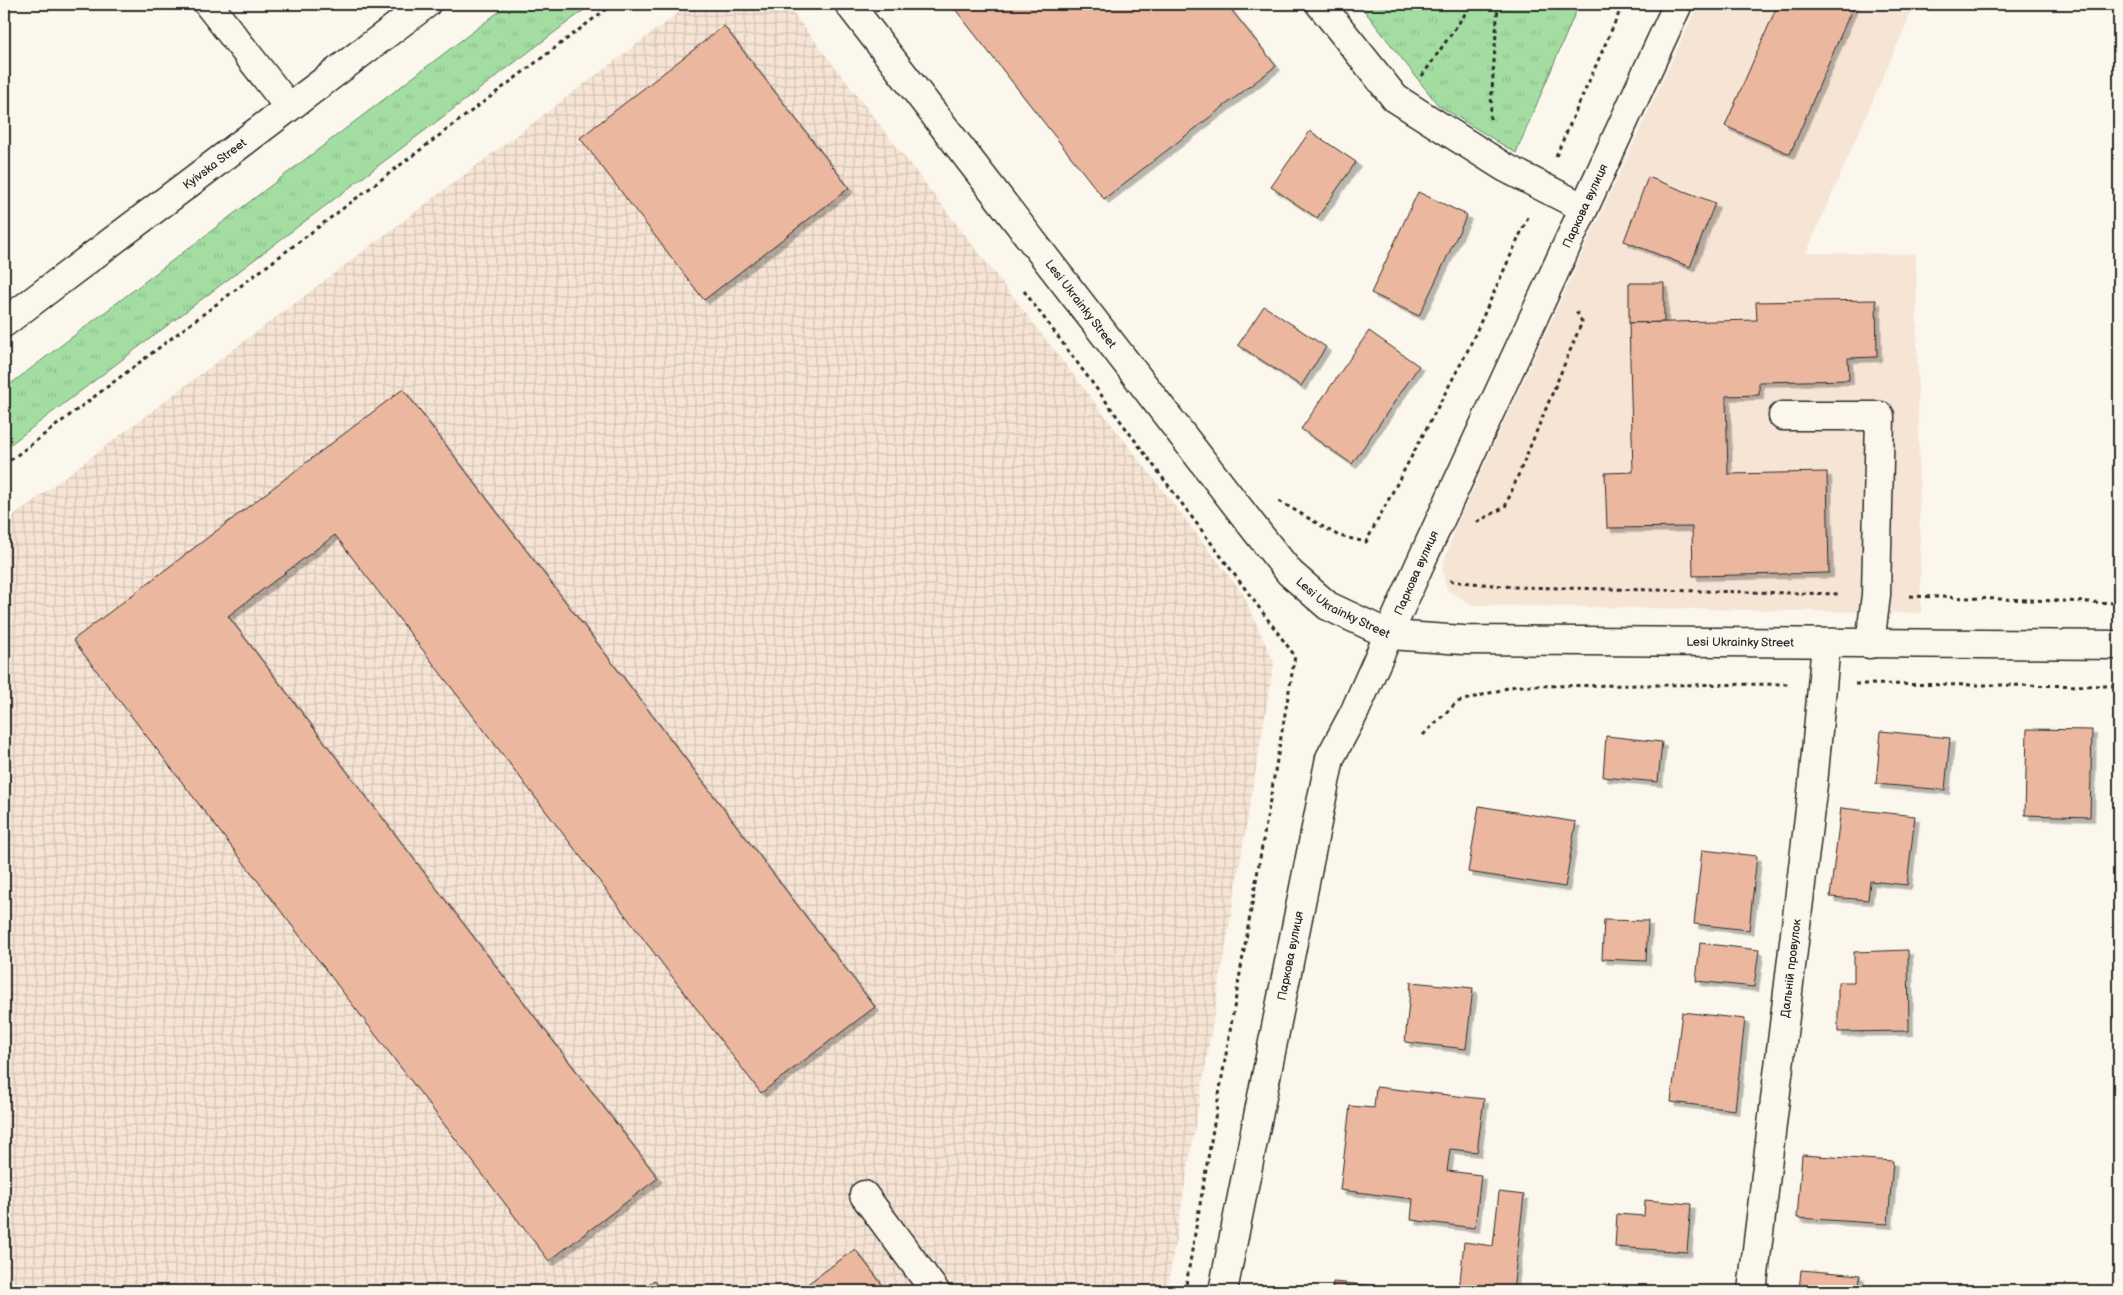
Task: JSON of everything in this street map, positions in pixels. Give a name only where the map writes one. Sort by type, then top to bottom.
[{"type":"street","points":[[208,4],[288,106]]},
{"type":"street","name":"Kyivska Street","points":[[4,323],[288,106],[426,4]]},
{"type":"street","name":"Lesi Ukrainky Street","points":[[849,4],[1245,517],[1290,573],[1328,606],[1390,635],[1464,640],[2119,645]]},
{"type":"street","points":[[1320,4],[1395,98],[1504,167],[1584,208]]},
{"type":"street","name":"Паркова вулиця","points":[[1223,1291],[1330,758],[1390,635],[1419,566],[1678,4]]},
{"type":"street","points":[[1783,416],[1880,416],[1876,595],[1870,644]]},
{"type":"street","name":"Дальній провулок","points":[[1752,1291],[1824,683],[1826,644]]},
{"type":"street","points":[[864,1195],[935,1291]]},
{"type":"path","points":[[4,465],[613,4]]},
{"type":"path","points":[[1422,77],[1472,4]]},
{"type":"path","points":[[1481,4],[1494,4]]},
{"type":"path","points":[[1490,122],[1498,4]]},
{"type":"path","points":[[1366,542],[1467,352],[1623,4]]},
{"type":"path","points":[[1024,290],[1295,656],[1185,1291]]},
{"type":"path","points":[[1469,526],[1505,507],[1582,322],[1574,306]]},
{"type":"path","points":[[1451,572],[1448,581],[1516,587],[1876,595],[2119,603]]},
{"type":"path","points":[[1423,734],[1457,702],[1516,686],[1824,683],[2119,686]]},
{"type":"shaded area","points":[[690,4],[786,4],[1243,594],[1274,663],[1167,1291],[4,1291],[4,523]]},
{"type":"shaded area","points":[[1698,4],[1915,4],[1806,253],[1916,254],[1921,613],[1473,605],[1447,590],[1442,568],[1456,526]]},
{"type":"green space","points":[[509,4],[592,4],[4,449],[4,389]]},
{"type":"green space","points":[[1359,4],[1579,4],[1516,153],[1438,105]]},
{"type":"building","points":[[951,4],[1233,4],[1229,7],[1276,66],[1104,199]]},
{"type":"building","points":[[1778,4],[1854,4],[1790,154],[1725,126]]},
{"type":"building","points":[[724,26],[849,188],[704,300],[580,138]]},
{"type":"building","points":[[1310,131],[1356,162],[1317,218],[1271,187]]},
{"type":"building","points":[[1648,177],[1715,203],[1690,267],[1624,241]]},
{"type":"building","points":[[1418,192],[1467,215],[1419,316],[1371,293]]},
{"type":"building","points":[[1629,283],[1664,283],[1664,322],[1629,323]]},
{"type":"building","points":[[1876,300],[1877,357],[1848,358],[1849,380],[1759,382],[1759,395],[1726,396],[1728,474],[1827,472],[1829,573],[1693,576],[1692,527],[1607,528],[1605,473],[1633,472],[1629,323],[1757,320],[1756,302]]},
{"type":"building","points":[[1264,306],[1326,347],[1301,386],[1238,345]]},
{"type":"building","points":[[1369,331],[1419,366],[1352,464],[1301,429]]},
{"type":"building","points":[[403,389],[875,1007],[761,1093],[335,535],[228,616],[658,1178],[549,1261],[73,640]]},
{"type":"building","points":[[2027,729],[2092,730],[2090,817],[2025,815]]},
{"type":"building","points":[[1881,731],[1950,738],[1945,790],[1876,784]]},
{"type":"building","points":[[1606,736],[1662,742],[1658,782],[1603,777]]},
{"type":"building","points":[[1479,806],[1576,822],[1565,887],[1468,872]]},
{"type":"building","points":[[1841,808],[1915,816],[1907,885],[1870,881],[1868,900],[1830,897]]},
{"type":"building","points":[[1702,850],[1757,856],[1749,930],[1694,924]]},
{"type":"building","points":[[1604,920],[1648,921],[1646,961],[1602,959]]},
{"type":"building","points":[[1700,943],[1759,950],[1754,987],[1696,981]]},
{"type":"building","points":[[1908,950],[1909,1031],[1838,1032],[1838,982],[1854,982],[1854,952]]},
{"type":"building","points":[[1411,982],[1473,988],[1466,1049],[1405,1042]]},
{"type":"building","points":[[1682,1012],[1745,1019],[1735,1110],[1671,1102]]},
{"type":"building","points":[[1376,1087],[1484,1099],[1477,1152],[1450,1149],[1447,1171],[1481,1175],[1475,1228],[1411,1220],[1413,1199],[1340,1190],[1350,1106],[1374,1108]]},
{"type":"building","points":[[1802,1155],[1893,1161],[1888,1224],[1797,1218]]},
{"type":"building","points":[[1499,1192],[1524,1195],[1513,1291],[1459,1291],[1464,1242],[1493,1246]]},
{"type":"building","points":[[1645,1200],[1691,1204],[1687,1252],[1615,1247],[1617,1214],[1644,1216]]},
{"type":"building","points":[[855,1249],[887,1291],[798,1291]]},
{"type":"building","points":[[1801,1270],[1860,1275],[1859,1291],[1799,1291]]},
{"type":"building","points":[[654,1280],[662,1291],[639,1291]]},
{"type":"building","points":[[1333,1282],[1412,1289],[1412,1291],[1332,1291]]}]
